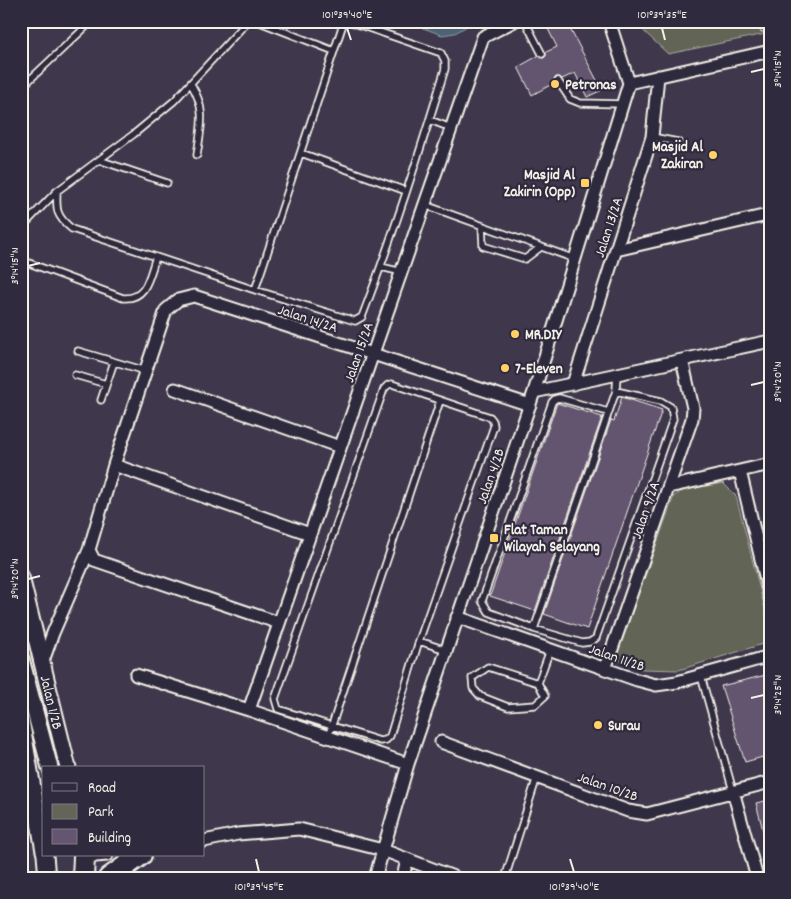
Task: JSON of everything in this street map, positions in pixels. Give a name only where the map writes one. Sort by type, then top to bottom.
[{"type":"highway","points":[[83,856],[83,878]]},
{"type":"highway","points":[[109,878],[140,856]]},
{"type":"street","name":"Jalan 15/2A","points":[[249,710],[483,37],[514,21]]},
{"type":"street","points":[[610,21],[629,82],[770,51]]},
{"type":"street","name":"Jalan 13/2A","points":[[573,384],[652,137],[658,76]]},
{"type":"street","name":"Jalan 4/2B","points":[[375,878],[408,764],[530,405],[629,82]]},
{"type":"street","points":[[616,250],[763,216]]},
{"type":"street","name":"Jalan 14/2A","points":[[146,371],[166,310],[178,300],[194,296],[530,405]]},
{"type":"street","points":[[534,392],[770,341]]},
{"type":"street","name":"Jalan 9/2A","points":[[605,669],[692,419],[693,408],[682,360]]},
{"type":"street","points":[[42,664],[53,633],[89,550],[114,465],[146,371]]},
{"type":"street","points":[[175,389],[340,447]]},
{"type":"street","points":[[669,487],[770,464]]},
{"type":"street","points":[[114,465],[310,534]]},
{"type":"street","points":[[740,471],[770,597]]},
{"type":"street","points":[[89,550],[94,560],[279,623]]},
{"type":"street","name":"Jalan 1/2B","points":[[21,577],[68,766]]},
{"type":"street","name":"Jalan 11/2B","points":[[457,617],[656,685],[701,676],[770,656]]},
{"type":"street","points":[[21,658],[49,766]]},
{"type":"street","points":[[136,675],[249,710],[408,764]]},
{"type":"street","points":[[21,720],[42,840]]},
{"type":"street","name":"Jalan 10/2B","points":[[441,742],[628,811],[647,814],[770,782]]},
{"type":"street","points":[[733,791],[757,878]]},
{"type":"street","points":[[205,841],[238,834],[299,829],[383,850],[456,878]]},
{"type":"street","points":[[44,856],[48,878]]},
{"type":"street","points":[[403,878],[408,859]]},
{"type":"lane","points":[[21,88],[92,21]]},
{"type":"lane","points":[[21,228],[57,191],[154,118],[191,84],[248,21]]},
{"type":"lane","points":[[257,21],[334,51]]},
{"type":"lane","points":[[255,290],[344,21]]},
{"type":"lane","points":[[57,191],[56,209],[62,221],[72,229],[255,290],[355,321],[359,320],[362,317],[382,267],[430,120],[445,69],[445,61],[441,53],[348,21]]},
{"type":"lane","points":[[525,21],[542,54]]},
{"type":"lane","points":[[558,81],[570,99],[580,103],[623,104]]},
{"type":"lane","points":[[191,84],[201,106],[202,120],[197,156]]},
{"type":"lane","points":[[430,120],[451,128]]},
{"type":"lane","points":[[652,137],[678,142]]},
{"type":"lane","points":[[301,153],[406,191]]},
{"type":"lane","points":[[99,160],[168,183]]},
{"type":"lane","points":[[425,205],[575,259]]},
{"type":"lane","points":[[482,226],[483,246],[525,259],[542,247]]},
{"type":"lane","points":[[21,260],[123,298],[132,299],[143,292],[156,257]]},
{"type":"lane","points":[[382,267],[402,272]]},
{"type":"lane","points":[[78,351],[146,371]]},
{"type":"lane","points":[[101,400],[114,362]]},
{"type":"lane","points":[[534,629],[616,391],[617,374]]},
{"type":"lane","points":[[75,375],[106,384]]},
{"type":"lane","points":[[392,384],[490,417],[494,421],[494,426],[419,641],[390,736],[386,740],[380,741],[278,709],[275,699],[384,389],[392,384]]},
{"type":"lane","points":[[608,412],[559,398],[555,398],[552,402],[482,601],[488,612],[534,629],[582,643],[590,642],[596,638],[673,419],[670,407],[661,401],[616,391]]},
{"type":"lane","points":[[328,737],[440,401]]},
{"type":"lane","points":[[419,641],[446,650]]},
{"type":"lane","points":[[538,683],[488,667],[472,678],[473,688],[480,696],[508,707],[535,705],[545,696],[538,683],[550,650]]},
{"type":"lane","points":[[701,676],[733,791]]},
{"type":"lane","points":[[505,878],[537,777]]},
{"type":"lane","points":[[21,779],[31,815],[40,828]]},
{"type":"green space","points":[[633,21],[770,21],[770,33],[668,54]]},
{"type":"green space","points":[[723,483],[736,496],[770,629],[766,643],[679,670],[642,669],[621,662],[617,654],[674,496],[684,490]]},
{"type":"water","points":[[404,21],[476,21],[455,33],[442,35]]},
{"type":"building","points":[[559,21],[566,21],[602,90],[587,97],[575,73],[562,79],[556,77],[554,83],[532,95],[518,67],[538,56],[544,58],[546,52],[557,47],[547,27]]},
{"type":"building","points":[[758,21],[770,21],[770,30],[761,32]]},
{"type":"building","points":[[622,397],[662,410],[587,629],[544,614],[611,420],[614,421]]},
{"type":"building","points":[[557,403],[602,417],[535,611],[490,596]]},
{"type":"building","points":[[770,674],[770,755],[745,762],[721,686]]},
{"type":"building","points":[[770,800],[770,841],[766,842],[756,803]]},
{"type":"place","name":"Petronas","points":[[555,84]]},
{"type":"place","name":"Masjid Al Zakiran","points":[[713,155]]},
{"type":"place","name":"Masjid Al Zakirin (Opp)","points":[[585,183]]},
{"type":"place","name":"MR.DIY","points":[[515,334]]},
{"type":"place","name":"7-Eleven","points":[[505,368]]},
{"type":"place","name":"Flat Taman Wilayah Selayang","points":[[494,538]]},
{"type":"place","name":"Surau","points":[[598,725]]}]
